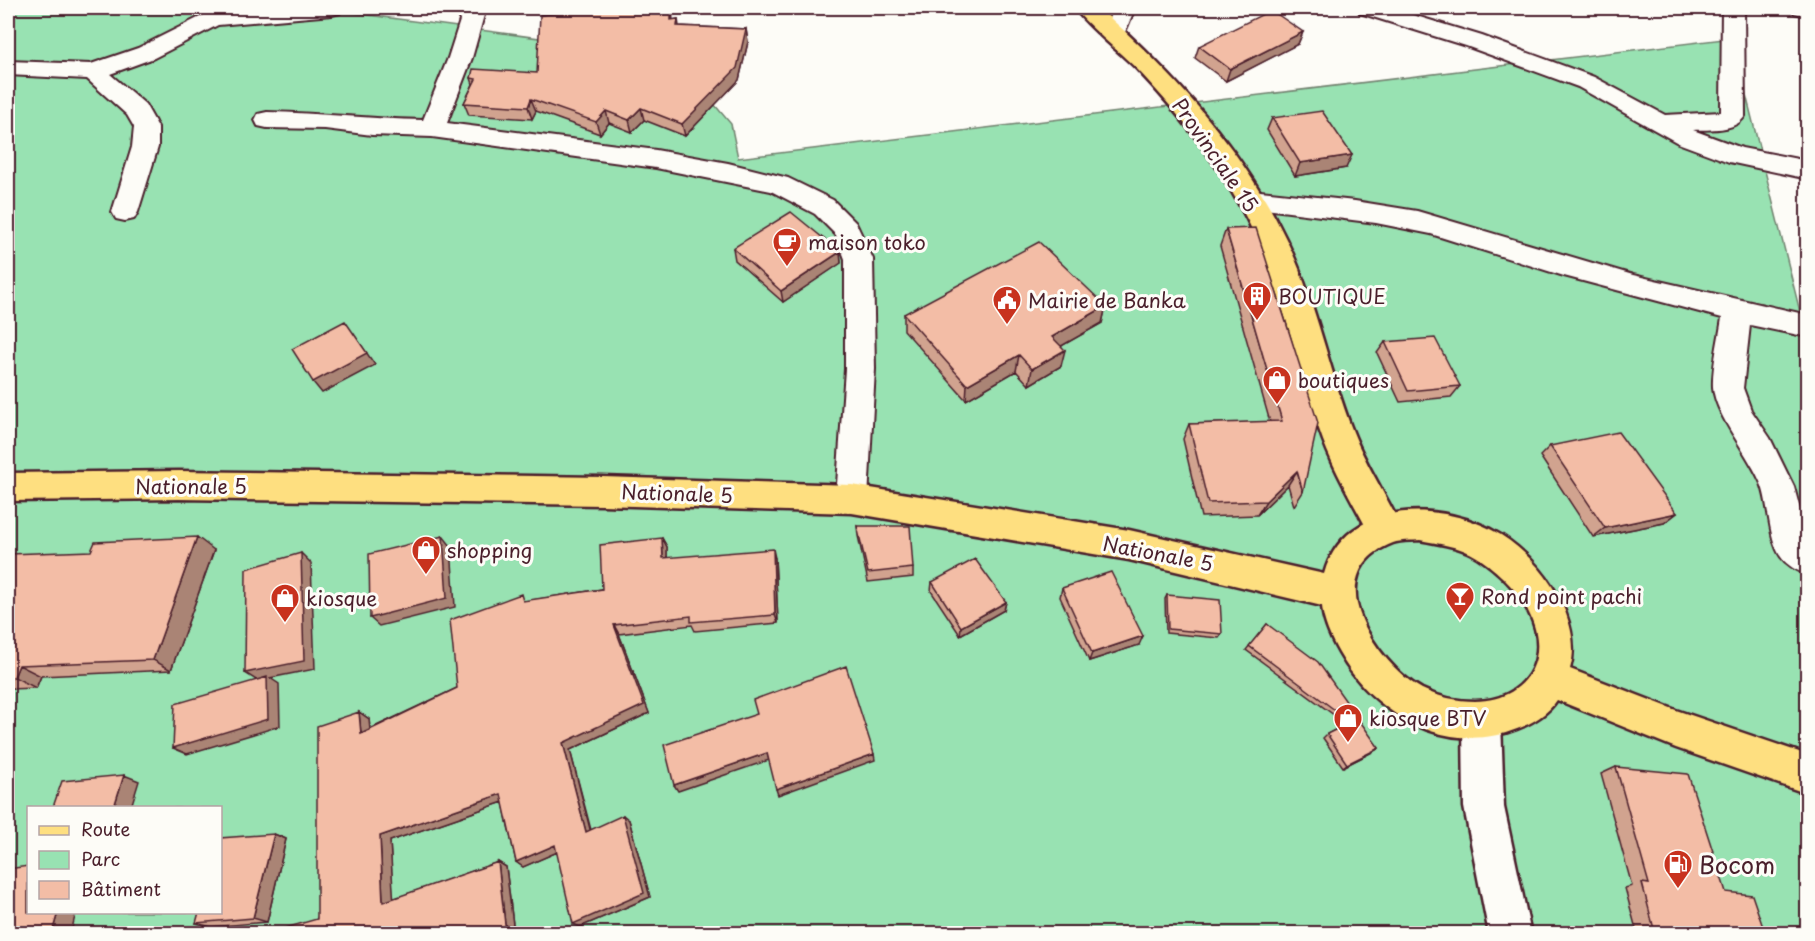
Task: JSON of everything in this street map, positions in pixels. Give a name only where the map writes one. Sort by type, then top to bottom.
[{"type":"main road","name":"Provinciale 15","points":[[1086,8],[1120,20],[1157,74],[1198,125],[1251,199],[1287,273],[1337,432],[1357,478],[1385,529]]},
{"type":"main road","name":"Nationale 5","points":[[8,487],[179,485],[603,491],[852,499],[1129,545],[1337,592]]},
{"type":"main road","points":[[1420,525],[1457,531],[1494,549],[1525,576],[1547,610],[1556,645],[1550,679],[1535,700],[1511,715],[1482,721],[1439,715],[1398,695],[1365,664],[1344,629],[1337,592],[1344,565],[1360,543],[1385,529],[1420,525]]},
{"type":"main road","points":[[1550,679],[1676,729],[1808,775]]},
{"type":"street","points":[[8,68],[93,72],[146,54],[216,13],[332,8]]},
{"type":"street","points":[[432,129],[460,58],[475,8]]},
{"type":"street","points":[[1368,8],[1474,41],[1586,82],[1687,137],[1738,156],[1808,171]]},
{"type":"street","points":[[1659,122],[1722,122],[1733,116],[1733,8]]},
{"type":"street","points":[[1802,8],[1807,8]]},
{"type":"street","points":[[93,72],[136,110],[146,127],[145,147],[125,212]]},
{"type":"street","points":[[267,120],[325,121],[372,127],[432,129],[656,159],[779,184],[824,207],[847,230],[859,259],[860,369],[852,499]]},
{"type":"street","points":[[1251,199],[1361,211],[1419,221],[1530,256],[1737,312],[1808,326]]},
{"type":"street","points":[[1737,312],[1728,387],[1738,415],[1759,447],[1779,487],[1794,547],[1808,560]]},
{"type":"street","points":[[8,498],[54,486]]},
{"type":"street","points":[[1482,721],[1484,807],[1510,933]]},
{"type":"green space","points":[[8,8],[316,8],[673,56],[731,124],[738,158],[1732,38],[1807,340],[1807,933],[8,933]]},
{"type":"building","points":[[616,8],[671,8],[671,20],[678,19],[677,26],[746,29],[737,68],[682,124],[641,108],[629,120],[606,111],[596,122],[531,99],[528,107],[464,103],[476,79],[471,78],[473,69],[537,73],[540,15]]},
{"type":"building","points":[[1271,10],[1303,32],[1230,69],[1199,46]]},
{"type":"building","points":[[1322,111],[1352,155],[1300,163],[1272,118]]},
{"type":"building","name":"maison toko","points":[[791,212],[840,252],[781,291],[733,248]]},
{"type":"building","name":"BOUTIQUE","points":[[1256,228],[1318,423],[1303,492],[1297,471],[1266,501],[1208,503],[1189,424],[1282,421],[1226,229]]},
{"type":"building","name":"Mairie de Banka","points":[[1039,242],[1106,306],[1052,337],[1065,350],[1032,369],[1019,355],[967,385],[904,314]]},
{"type":"building","points":[[345,321],[367,353],[313,382],[292,349]]},
{"type":"building","points":[[1435,338],[1460,386],[1408,391],[1385,342]]},
{"type":"building","points":[[1618,432],[1677,513],[1605,528],[1550,446]]},
{"type":"building","points":[[857,526],[910,526],[913,568],[868,573]]},
{"type":"building","points":[[443,536],[447,598],[370,618],[369,554]]},
{"type":"building","points":[[197,537],[153,660],[19,665],[14,677],[8,678],[9,554],[91,551],[95,542]]},
{"type":"building","points":[[662,538],[663,558],[773,549],[775,615],[691,622],[691,616],[614,625],[644,705],[563,743],[586,832],[623,815],[644,893],[573,924],[555,845],[516,862],[501,794],[380,836],[383,902],[498,862],[506,933],[268,933],[317,919],[317,726],[359,712],[361,734],[457,688],[450,620],[521,594],[523,601],[602,589],[600,545]]},
{"type":"building","name":"kiosque","points":[[301,553],[304,661],[245,673],[246,569]]},
{"type":"building","points":[[975,559],[1006,602],[961,627],[932,582]]},
{"type":"building","points":[[1111,572],[1143,636],[1092,653],[1062,588]]},
{"type":"building","points":[[1167,595],[1220,600],[1222,634],[1168,629]]},
{"type":"building","points":[[1267,624],[1318,662],[1379,748],[1347,764],[1327,734],[1351,722],[1249,646]]},
{"type":"building","points":[[846,666],[874,754],[776,789],[767,753],[674,785],[664,745],[757,714],[753,700]]},
{"type":"building","points":[[267,677],[268,719],[173,748],[175,704]]},
{"type":"building","points":[[1616,767],[1688,774],[1726,892],[1752,895],[1765,933],[1655,933],[1642,883],[1649,884]]},
{"type":"building","points":[[124,775],[114,806],[53,806],[62,781]]},
{"type":"building","points":[[274,834],[253,918],[196,923],[198,914],[222,914],[222,838]]},
{"type":"building","points":[[27,866],[27,914],[57,914],[52,933],[8,933],[8,869]]},
{"type":"place","name":"maison toko","points":[[787,268]]},
{"type":"place","name":"BOUTIQUE","points":[[1257,322]]},
{"type":"place","name":"Mairie de Banka","points":[[1007,326]]},
{"type":"place","name":"boutiques","points":[[1277,406]]},
{"type":"place","name":"shopping","points":[[426,576]]},
{"type":"place","name":"Rond point pachi","points":[[1460,622]]},
{"type":"place","name":"kiosque","points":[[285,624]]},
{"type":"place","name":"kiosque BTV","points":[[1348,744]]},
{"type":"place","name":"Bocom","points":[[1678,890]]}]
